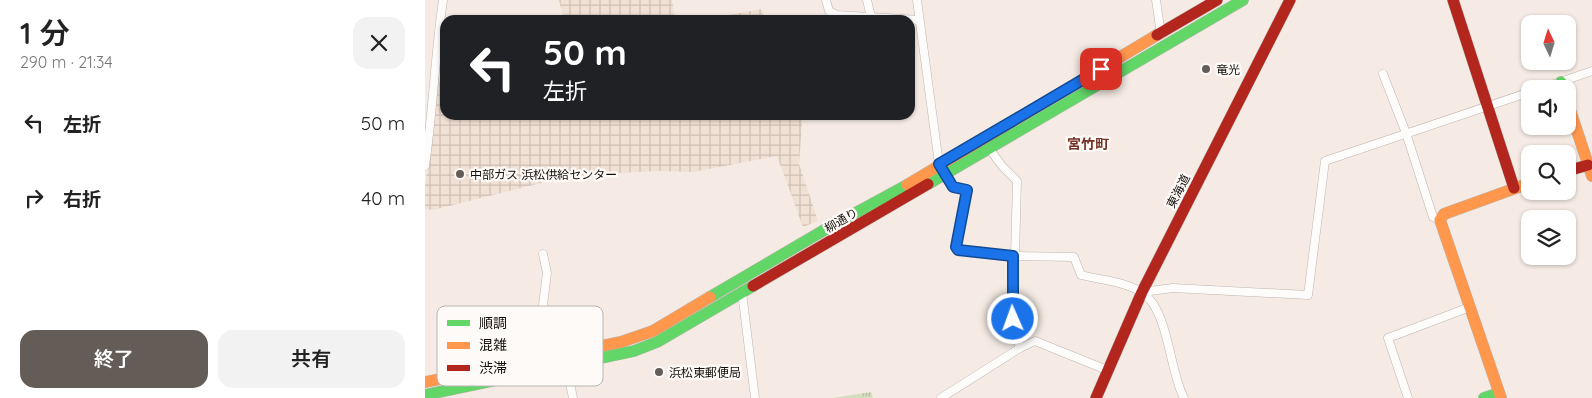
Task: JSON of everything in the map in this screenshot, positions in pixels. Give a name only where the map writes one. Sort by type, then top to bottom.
[{"type":"main road","name":"柳通り","points":[[603,355],[634,351],[657,342],[742,292],[1217,0]]},
{"type":"main road","name":"柳通り","points":[[603,348],[653,331],[915,180],[989,148],[1243,0]]},
{"type":"main road","name":"東海道","points":[[1096,398],[1142,292],[1290,0]]},
{"type":"main road","points":[[1453,0],[1514,188]]},
{"type":"main road","points":[[1576,128],[1592,176]]},
{"type":"main road","points":[[1576,168],[1588,165]]},
{"type":"main road","points":[[1485,398],[1500,395],[1440,220],[1444,214],[1521,186]]},
{"type":"main road","name":"柳通り","points":[[425,395],[460,386]]},
{"type":"street","points":[[441,15],[443,0]]},
{"type":"street","points":[[827,0],[829,11],[833,14],[846,15]]},
{"type":"street","points":[[867,0],[871,15]]},
{"type":"street","points":[[917,0],[942,169],[953,187],[967,190],[956,247],[958,250],[1014,256],[1074,258],[1081,275],[1127,286],[1142,292],[1155,306],[1184,398]]},
{"type":"street","points":[[1156,0],[1161,34]]},
{"type":"street","points":[[425,166],[431,128],[440,20]]},
{"type":"street","points":[[915,20],[919,20]]},
{"type":"street","points":[[1573,80],[1592,71]]},
{"type":"street","points":[[1383,74],[1406,133],[1433,217],[1440,220]]},
{"type":"street","points":[[1142,292],[1173,288],[1308,295],[1325,161],[1521,95]]},
{"type":"street","points":[[989,148],[1002,166],[1017,180],[1013,319],[1020,348]]},
{"type":"street","points":[[543,254],[547,273],[544,306]]},
{"type":"street","points":[[742,292],[755,398]]},
{"type":"street","points":[[1408,398],[1387,338],[1470,307]]},
{"type":"street","points":[[941,398],[1020,348],[1035,341],[1107,370]]},
{"type":"shaded area","points":[[559,0],[672,0],[674,15],[563,15]]},
{"type":"shaded area","points":[[761,9],[764,15],[728,15]]},
{"type":"shaded area","points":[[440,77],[440,120],[802,120],[799,164],[818,221],[803,227],[777,156],[693,172],[655,171],[569,176],[433,210],[425,209],[425,186]]},
{"type":"green space","points":[[871,392],[873,398],[832,398]]},
{"type":"traffic: fast","points":[[928,184],[1243,0]]},
{"type":"traffic: fast","points":[[710,297],[826,229],[907,185]]},
{"type":"traffic: fast","points":[[603,358],[634,351],[657,342],[753,286]]},
{"type":"traffic: fast","points":[[425,395],[468,386]]},
{"type":"traffic: fast","points":[[1484,398],[1499,393]]},
{"type":"traffic: slow","points":[[907,185],[1157,35]]},
{"type":"traffic: slow","points":[[1576,128],[1592,176]]},
{"type":"traffic: slow","points":[[1501,398],[1440,220],[1444,214],[1521,186]]},
{"type":"traffic: slow","points":[[603,346],[621,342],[653,331],[710,297]]},
{"type":"traffic: slow","points":[[425,382],[437,380]]},
{"type":"traffic: jam","points":[[1157,35],[1217,0]]},
{"type":"traffic: jam","points":[[1096,398],[1142,292],[1290,0]]},
{"type":"traffic: jam","points":[[1453,0],[1514,188]]},
{"type":"traffic: jam","points":[[1576,168],[1588,165]]},
{"type":"traffic: jam","points":[[753,286],[928,184]]},
{"type":"place","name":"竜光","points":[[1206,69]]},
{"type":"place","name":"中部ガス 浜松供給センター","points":[[460,174]]},
{"type":"place","name":"浜松東郵便局","points":[[659,372]]},
{"type":"district","name":"宮竹町","points":[[1088,144]]},
{"type":"route","points":[[1013,319],[1011,286],[1013,256],[958,250],[956,247],[967,190],[953,187],[939,164],[1101,69]]}]
